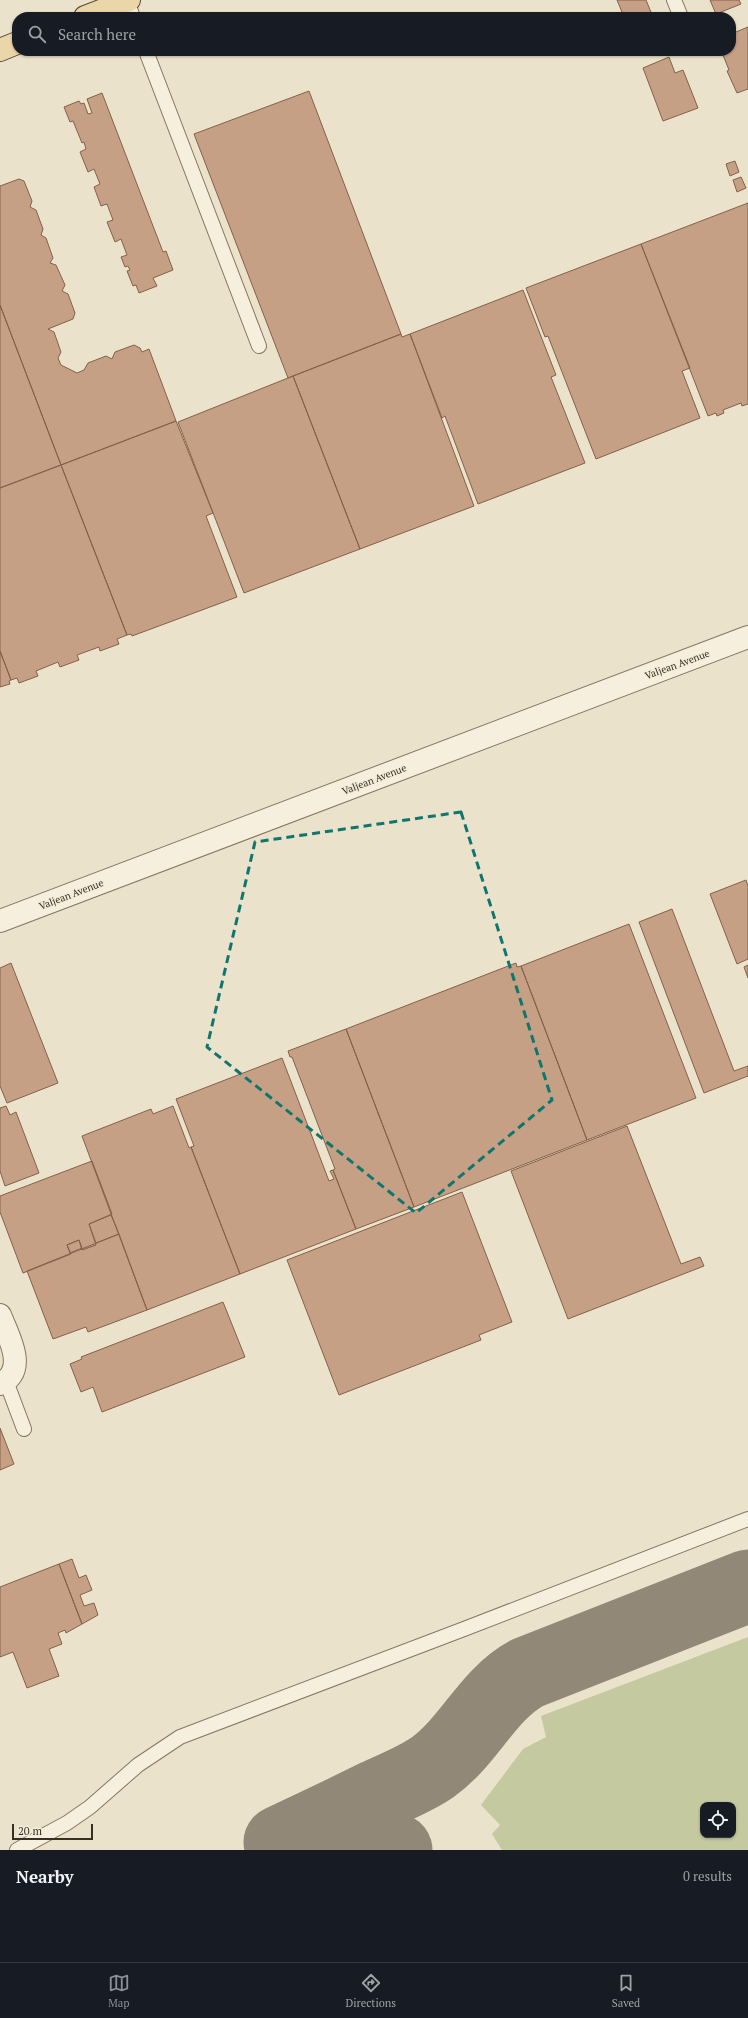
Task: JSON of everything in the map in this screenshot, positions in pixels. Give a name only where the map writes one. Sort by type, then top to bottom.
[{"type":"main road","points":[[105,12],[130,6]]},
{"type":"main road","points":[[0,50],[12,45]]},
{"type":"street","name":"Valjean Avenue","points":[[0,921],[748,637]]},
{"type":"street","points":[[0,1315],[8,1332],[16,1359],[6,1379]]},
{"type":"lane","points":[[674,0],[679,12]]},
{"type":"lane","points":[[148,56],[259,346]]},
{"type":"lane","points":[[6,1379],[24,1429]]},
{"type":"lane","points":[[17,1850],[67,1823],[90,1807],[138,1765],[180,1737],[479,1624],[748,1519]]},
{"type":"highlighted area","points":[[461,812],[552,1100],[416,1213],[207,1047],[255,842]]},
{"type":"green space","points":[[748,1637],[748,1850],[502,1850],[492,1834],[500,1825],[481,1805],[523,1749],[546,1737],[541,1716]]},
{"type":"building","points":[[617,0],[646,0],[651,12],[622,12]]},
{"type":"building","points":[[710,0],[739,0],[741,4],[721,12],[715,12]]},
{"type":"building","points":[[748,27],[748,89],[737,93],[727,71],[729,70],[723,56],[736,56],[736,32]]},
{"type":"building","points":[[669,57],[675,73],[683,70],[698,108],[663,121],[643,68]]},
{"type":"building","points":[[309,91],[401,334],[288,378],[194,134]]},
{"type":"building","points":[[102,93],[163,252],[166,251],[173,270],[153,278],[157,286],[139,293],[136,285],[133,286],[127,271],[130,270],[128,266],[125,267],[121,257],[127,255],[121,239],[115,242],[107,222],[113,220],[107,204],[101,206],[94,187],[100,184],[94,169],[88,172],[80,152],[86,149],[84,142],[82,143],[73,121],[70,122],[64,107],[79,101],[81,104],[84,103],[88,114],[92,113],[87,99]]},
{"type":"building","points":[[735,161],[739,172],[730,176],[726,164]]},
{"type":"building","points":[[741,177],[746,188],[737,192],[733,180]]},
{"type":"building","points":[[19,179],[24,181],[32,201],[30,207],[36,210],[43,229],[41,235],[46,238],[53,258],[50,263],[56,265],[65,285],[62,291],[68,294],[75,313],[73,319],[48,329],[54,332],[61,352],[58,358],[61,365],[77,373],[84,370],[88,363],[106,356],[112,359],[115,352],[134,345],[140,348],[142,352],[149,349],[176,421],[61,465],[0,305],[0,186]]},
{"type":"building","points":[[748,203],[748,404],[742,406],[741,403],[723,410],[724,413],[717,416],[716,413],[708,416],[641,244]]},
{"type":"building","points":[[641,244],[690,368],[682,371],[700,418],[596,459],[548,336],[545,337],[526,288]]},
{"type":"building","points":[[523,290],[556,375],[551,377],[585,463],[478,504],[445,416],[442,418],[410,334]]},
{"type":"building","points":[[0,305],[61,465],[0,488]]},
{"type":"building","points":[[401,334],[402,337],[410,334],[474,506],[360,549],[293,376]]},
{"type":"building","points":[[293,376],[360,549],[244,593],[178,422]]},
{"type":"building","points":[[176,421],[213,513],[206,516],[237,597],[132,636],[131,634],[127,635],[61,465]]},
{"type":"building","points":[[61,465],[127,635],[117,639],[119,644],[100,651],[99,647],[77,655],[79,660],[60,667],[58,662],[36,671],[38,676],[19,683],[17,678],[11,680],[0,651],[0,488]]},
{"type":"building","points":[[0,651],[11,680],[9,681],[10,684],[0,687]]},
{"type":"building","points":[[746,880],[748,886],[748,959],[737,964],[710,894]]},
{"type":"building","points":[[672,909],[734,1071],[748,1066],[748,1076],[704,1093],[639,922]]},
{"type":"building","points":[[629,924],[696,1098],[587,1140],[521,966]]},
{"type":"building","points":[[11,963],[58,1083],[7,1103],[0,1086],[0,968]]},
{"type":"building","points":[[516,963],[517,967],[521,966],[587,1140],[414,1207],[346,1029]]},
{"type":"building","points":[[748,965],[748,978],[744,967]]},
{"type":"building","points":[[346,1029],[414,1207],[356,1229],[333,1170],[335,1169],[292,1057],[290,1057],[288,1051]]},
{"type":"building","points":[[282,1058],[329,1181],[334,1179],[330,1171],[333,1170],[356,1229],[240,1274],[191,1147],[194,1146],[176,1099]]},
{"type":"building","points":[[6,1106],[10,1115],[16,1112],[39,1173],[5,1186],[0,1171],[0,1108]]},
{"type":"building","points":[[173,1106],[189,1148],[191,1147],[240,1274],[147,1310],[82,1136],[151,1109],[153,1114]]},
{"type":"building","points":[[627,1126],[681,1264],[700,1257],[704,1266],[568,1319],[511,1171]]},
{"type":"building","points":[[92,1161],[112,1214],[89,1224],[96,1245],[82,1250],[79,1240],[67,1245],[71,1254],[23,1273],[0,1212],[0,1196]]},
{"type":"building","points":[[462,1192],[512,1322],[479,1335],[481,1340],[339,1395],[287,1260]]},
{"type":"building","points":[[111,1215],[119,1234],[96,1243],[89,1224]]},
{"type":"building","points":[[119,1234],[147,1310],[88,1332],[86,1327],[53,1339],[27,1271]]},
{"type":"building","points":[[79,1240],[82,1248],[70,1253],[67,1245]]},
{"type":"building","points":[[223,1302],[245,1357],[102,1412],[93,1387],[81,1392],[70,1364],[82,1359],[81,1357]]},
{"type":"building","points":[[0,1428],[14,1464],[0,1470]]},
{"type":"building","points":[[72,1559],[79,1578],[86,1575],[92,1590],[80,1595],[84,1606],[94,1603],[98,1615],[82,1624],[59,1564]]},
{"type":"building","points":[[59,1564],[82,1624],[66,1633],[65,1630],[58,1633],[62,1644],[49,1649],[59,1676],[27,1688],[13,1652],[0,1657],[0,1587]]},
{"type":"taxiway","points":[[280,1842],[413,1779],[433,1767],[458,1744],[489,1705],[513,1682],[527,1673],[748,1586]]},
{"type":"taxiway","points":[[292,1837],[319,1831],[346,1832],[372,1839],[396,1850]]}]
